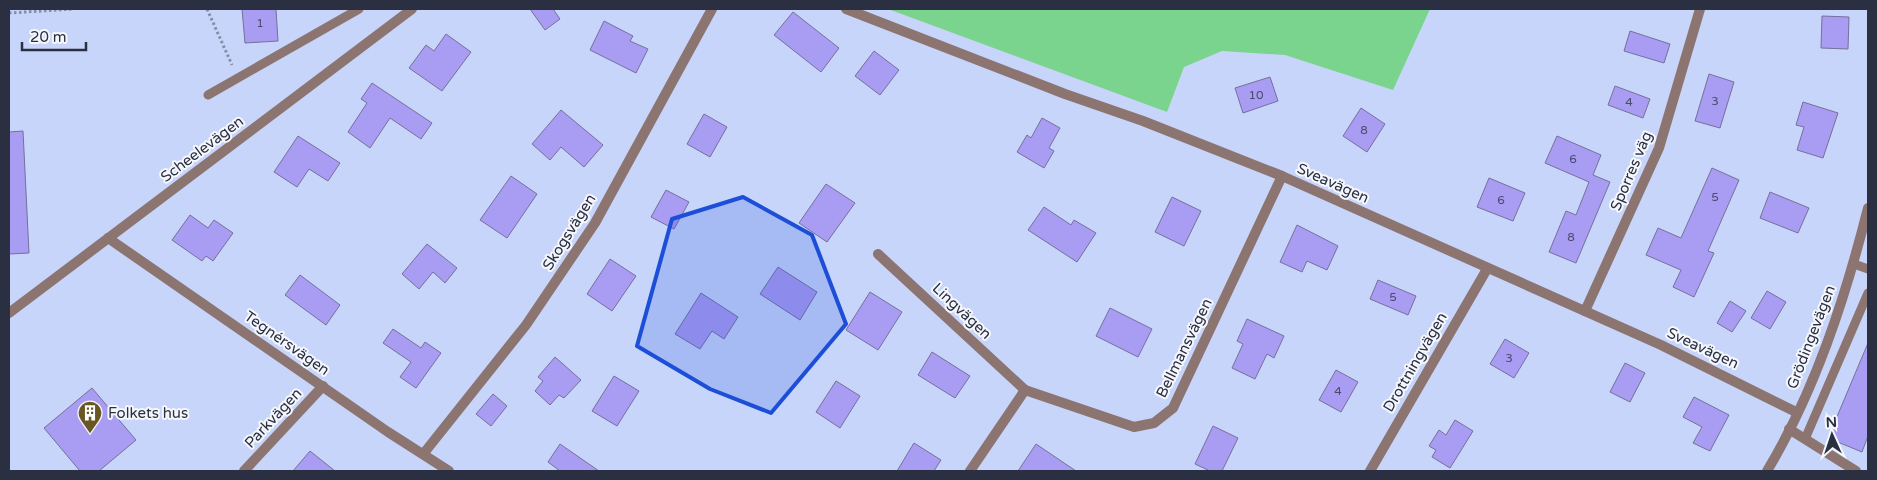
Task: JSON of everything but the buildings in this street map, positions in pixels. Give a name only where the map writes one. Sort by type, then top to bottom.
[{"type":"street","name":"Skogsvägen","points":[[424,454],[526,324],[596,223],[712,9]]},
{"type":"street","name":"Sveavägen","points":[[846,9],[1065,94],[1143,121],[1282,176],[1487,269],[1585,311],[1737,381],[1796,412]]},
{"type":"street","name":"Sporres väg","points":[[1585,311],[1659,148],[1700,9]]},
{"type":"street","name":"Scheelevägen","points":[[9,313],[409,10]]},
{"type":"street","name":"Bellmansvägen","points":[[1025,390],[1134,427],[1154,423],[1164,416],[1173,408],[1282,176]]},
{"type":"street","name":"Grödingevägen","points":[[1767,471],[1832,331],[1854,264],[1868,208]]},
{"type":"street","name":"Tegnérsvägen","points":[[108,238],[388,432],[449,471]]},
{"type":"street","name":"Lingvägen","points":[[878,254],[1025,390]]},
{"type":"street","name":"Drottningvägen","points":[[1370,471],[1487,269]]},
{"type":"street","name":"Parkvägen","points":[[244,471],[323,386]]},
{"type":"street","points":[[971,471],[1025,390]]},
{"type":"street","points":[[1788,429],[1856,471]]},
{"type":"lane","points":[[208,95],[359,9]]},
{"type":"lane","points":[[1854,264],[1868,269]]},
{"type":"lane","points":[[1805,439],[1868,293]]},
{"type":"path","points":[[9,13],[74,9]]},
{"type":"path","points":[[207,9],[238,78]]},
{"type":"highlighted area","points":[[743,197],[812,235],[846,324],[771,413],[710,389],[637,346],[672,219]]},
{"type":"green space","points":[[888,9],[1430,9],[1393,90],[1285,55],[1222,51],[1184,67],[1167,112]]},
{"type":"place","name":"Folkets hus","points":[[90,434]]}]
